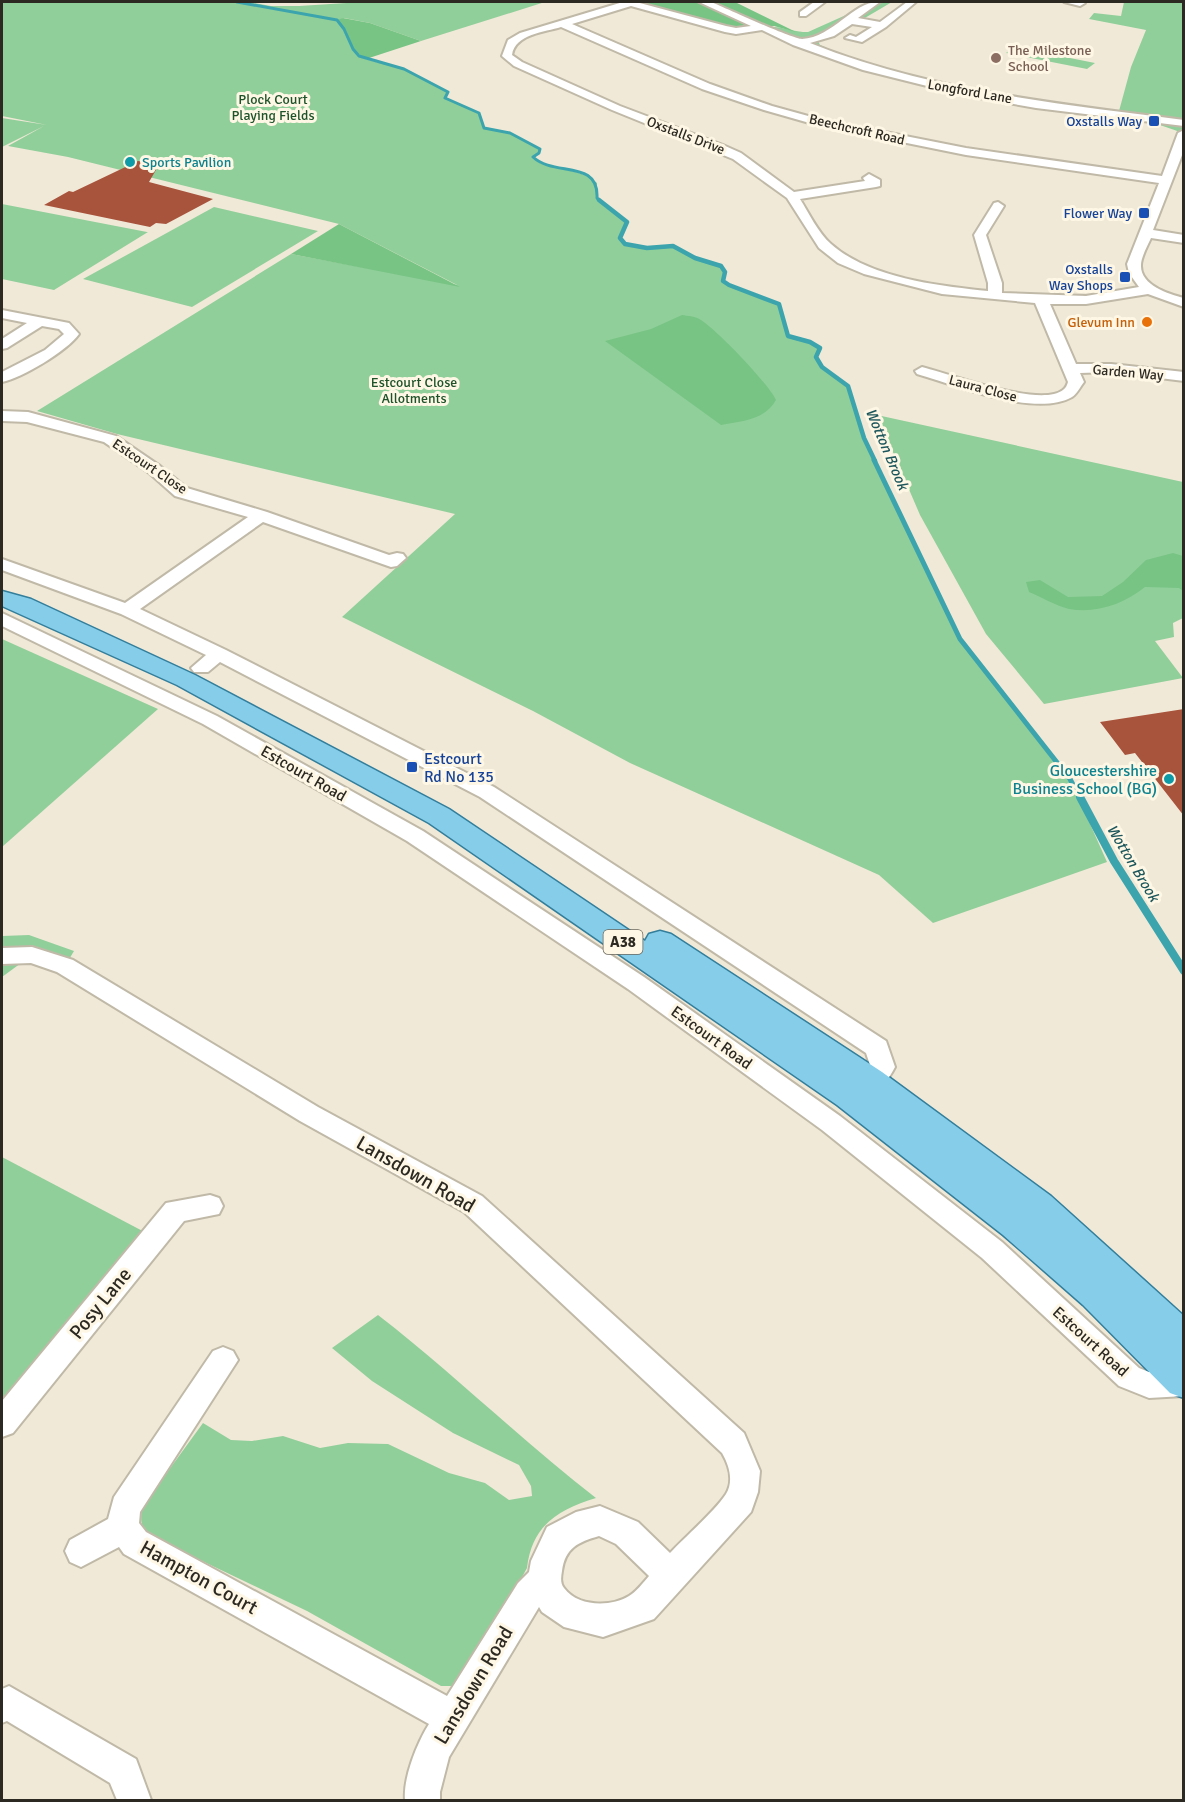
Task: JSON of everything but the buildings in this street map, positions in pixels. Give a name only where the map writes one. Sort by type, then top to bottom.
[{"type":"main road","name":"A38","points":[[2,580],[48,588],[210,661],[255,694],[456,808],[870,1081],[1038,1207],[1184,1341]]},
{"type":"main road","name":"Estcourt Road","points":[[2,598],[53,619],[223,713],[439,816],[849,1096],[1016,1224],[1096,1294],[1184,1382]]},
{"type":"street","points":[[629,2],[725,29],[748,30],[765,27]]},
{"type":"street","name":"Oxstalls Drive","points":[[629,2],[512,41],[507,47],[507,56],[518,64],[616,108],[737,156],[792,196],[824,246],[843,260],[902,281],[942,290],[995,297],[1086,300],[1149,290]]},
{"type":"street","name":"Longford Lane","points":[[704,2],[797,43],[850,63],[932,85],[1035,103],[1184,123]]},
{"type":"street","points":[[792,9],[804,12],[820,2]]},
{"type":"street","points":[[797,43],[817,39],[835,31],[874,2]]},
{"type":"street","points":[[858,40],[912,2]]},
{"type":"street","points":[[848,20],[882,25]]},
{"type":"street","name":"Beechcroft Road","points":[[562,24],[605,40],[690,80],[823,123],[922,144],[1166,180]]},
{"type":"street","points":[[1184,133],[1134,264],[1137,277],[1149,290],[1184,303]]},
{"type":"street","points":[[792,196],[876,183],[869,178]]},
{"type":"street","points":[[983,204],[1000,203],[980,236],[994,283],[995,297]]},
{"type":"street","points":[[1146,233],[1184,239]]},
{"type":"street","points":[[1041,300],[1072,369]]},
{"type":"street","points":[[2,314],[64,326],[72,334],[60,345],[2,378]]},
{"type":"street","points":[[2,345],[40,321]]},
{"type":"street","name":"Garden Way","points":[[1072,369],[1111,368],[1184,377]]},
{"type":"street","name":"Laura Close","points":[[929,377],[1021,399],[1036,400],[1069,393],[1076,382],[1072,369]]},
{"type":"street","name":"Estcourt Close","points":[[2,416],[28,417],[110,439],[154,469],[181,492],[261,516],[392,562]]},
{"type":"street","points":[[127,610],[261,516]]},
{"type":"street","points":[[2,564],[48,588],[127,610],[210,661]]},
{"type":"street","name":"Estcourt Road","points":[[2,619],[223,713]]},
{"type":"street","name":"Lansdown Road","points":[[2,956],[32,954],[65,966],[309,1114],[473,1204],[715,1427],[732,1443],[744,1462],[747,1479],[740,1501],[672,1577],[642,1607],[603,1621],[576,1615],[553,1601],[544,1580],[547,1561],[558,1538],[576,1527],[600,1521],[627,1533],[672,1577]]},
{"type":"street","name":"Posy Lane","points":[[2,1423],[176,1211],[210,1206]]},
{"type":"street","points":[[81,1551],[123,1528],[126,1508],[223,1360]]},
{"type":"street","name":"Hampton Court","points":[[123,1528],[135,1543],[452,1718]]},
{"type":"street","name":"Lansdown Road","points":[[423,1800],[422,1792],[433,1750],[529,1594],[544,1580]]},
{"type":"street","points":[[2,1706],[9,1703],[124,1772],[134,1800]]},
{"type":"green space","points":[[2,2],[248,2],[271,6],[299,6],[362,2],[545,2],[421,41],[370,23],[344,18],[337,21],[344,29],[356,53],[361,57],[401,68],[437,86],[448,92],[445,98],[479,113],[484,128],[510,133],[540,149],[539,153],[533,157],[537,161],[544,165],[581,174],[597,183],[597,198],[605,207],[627,222],[620,238],[625,244],[647,248],[673,246],[695,258],[721,266],[725,272],[723,281],[779,304],[788,336],[810,342],[820,348],[816,358],[822,367],[848,386],[864,438],[960,639],[1070,779],[1107,862],[933,923],[879,875],[630,763],[533,711],[342,617],[455,514],[117,434],[37,411],[291,254],[457,285],[339,224],[68,157],[8,146],[44,126],[2,147],[2,118],[47,125],[2,116]]},
{"type":"green space","points":[[627,2],[735,2],[796,32],[774,26],[736,31]]},
{"type":"green space","points":[[875,2],[892,2],[858,22],[848,20],[817,39],[820,45],[892,76],[765,27],[808,32]]},
{"type":"green space","points":[[1124,2],[1183,2],[1183,133],[1134,116],[979,94],[1119,111],[1131,67],[1146,30],[1089,19],[1094,13],[1121,16]]},
{"type":"green space","points":[[343,18],[370,23],[421,41],[366,59],[354,51],[343,26],[337,20]]},
{"type":"green space","points":[[1014,47],[1054,55],[1047,60],[1055,55],[1095,63],[1087,69],[1006,53]]},
{"type":"green space","points":[[2,204],[148,232],[54,290],[2,279]]},
{"type":"green space","points":[[214,207],[318,231],[192,307],[83,279]]},
{"type":"green space","points":[[339,224],[460,287],[291,254]]},
{"type":"green space","points":[[682,315],[701,320],[742,357],[776,400],[766,412],[745,421],[721,425],[605,341],[651,329]]},
{"type":"green space","points":[[877,415],[1183,482],[1183,618],[1173,623],[1174,637],[1155,641],[1183,678],[1044,704],[986,634],[920,515]]},
{"type":"green space","points":[[1173,553],[1183,556],[1183,591],[1179,588],[1145,587],[1119,603],[1099,609],[1079,610],[1059,606],[1029,592],[1026,582],[1040,580],[1068,597],[1102,596],[1123,582],[1146,560]]},
{"type":"green space","points":[[2,639],[158,709],[2,847]]},
{"type":"green space","points":[[29,935],[74,951],[65,966],[32,955],[2,977],[2,936]]},
{"type":"green space","points":[[2,1157],[154,1237],[2,1423]]},
{"type":"green space","points":[[378,1315],[596,1498],[559,1514],[541,1530],[530,1553],[527,1568],[473,1667],[454,1686],[441,1686],[307,1611],[156,1539],[144,1529],[141,1520],[144,1504],[203,1423],[231,1440],[252,1441],[283,1436],[320,1448],[348,1443],[388,1444],[449,1473],[485,1483],[509,1500],[532,1496],[531,1486],[519,1465],[453,1433],[372,1381],[332,1348]]},
{"type":"waterway","name":"Wotton Brook","points":[[237,2],[337,20],[359,56],[404,69],[448,92],[445,98],[479,113],[484,128],[510,133],[540,149],[539,153],[533,157],[542,163],[574,170],[591,178],[596,186],[599,200]]},
{"type":"waterway","name":"Wotton Brook","points":[[599,200],[627,222],[620,238],[625,244],[647,248],[673,246],[695,258],[721,266],[725,272],[723,281],[729,285],[779,304],[788,336],[810,342],[820,348],[816,357],[822,367],[848,386],[864,438],[875,461]]},
{"type":"waterway","name":"Wotton Brook","points":[[874,460],[960,639],[1070,779],[1080,798]]},
{"type":"waterway","name":"Wotton Brook","points":[[1080,797],[1114,861],[1184,971]]},
{"type":"place","name":"The Milestone School","points":[[996,58]]},
{"type":"place","name":"Oxstalls Way","points":[[1154,121]]},
{"type":"place","name":"Sports Pavilion","points":[[130,162]]},
{"type":"place","name":"Flower Way","points":[[1144,213]]},
{"type":"place","name":"Oxstalls Way Shops","points":[[1125,277]]},
{"type":"place","name":"Glevum Inn","points":[[1147,322]]},
{"type":"place","name":"Estcourt Rd No 135","points":[[412,767]]},
{"type":"place","name":"Gloucestershire Business School (BG)","points":[[1169,779]]},
{"type":"park label","name":"Plock Court Playing Fields","points":[[273,108]]},
{"type":"park label","name":"Estcourt Close Allotments","points":[[414,390]]}]
